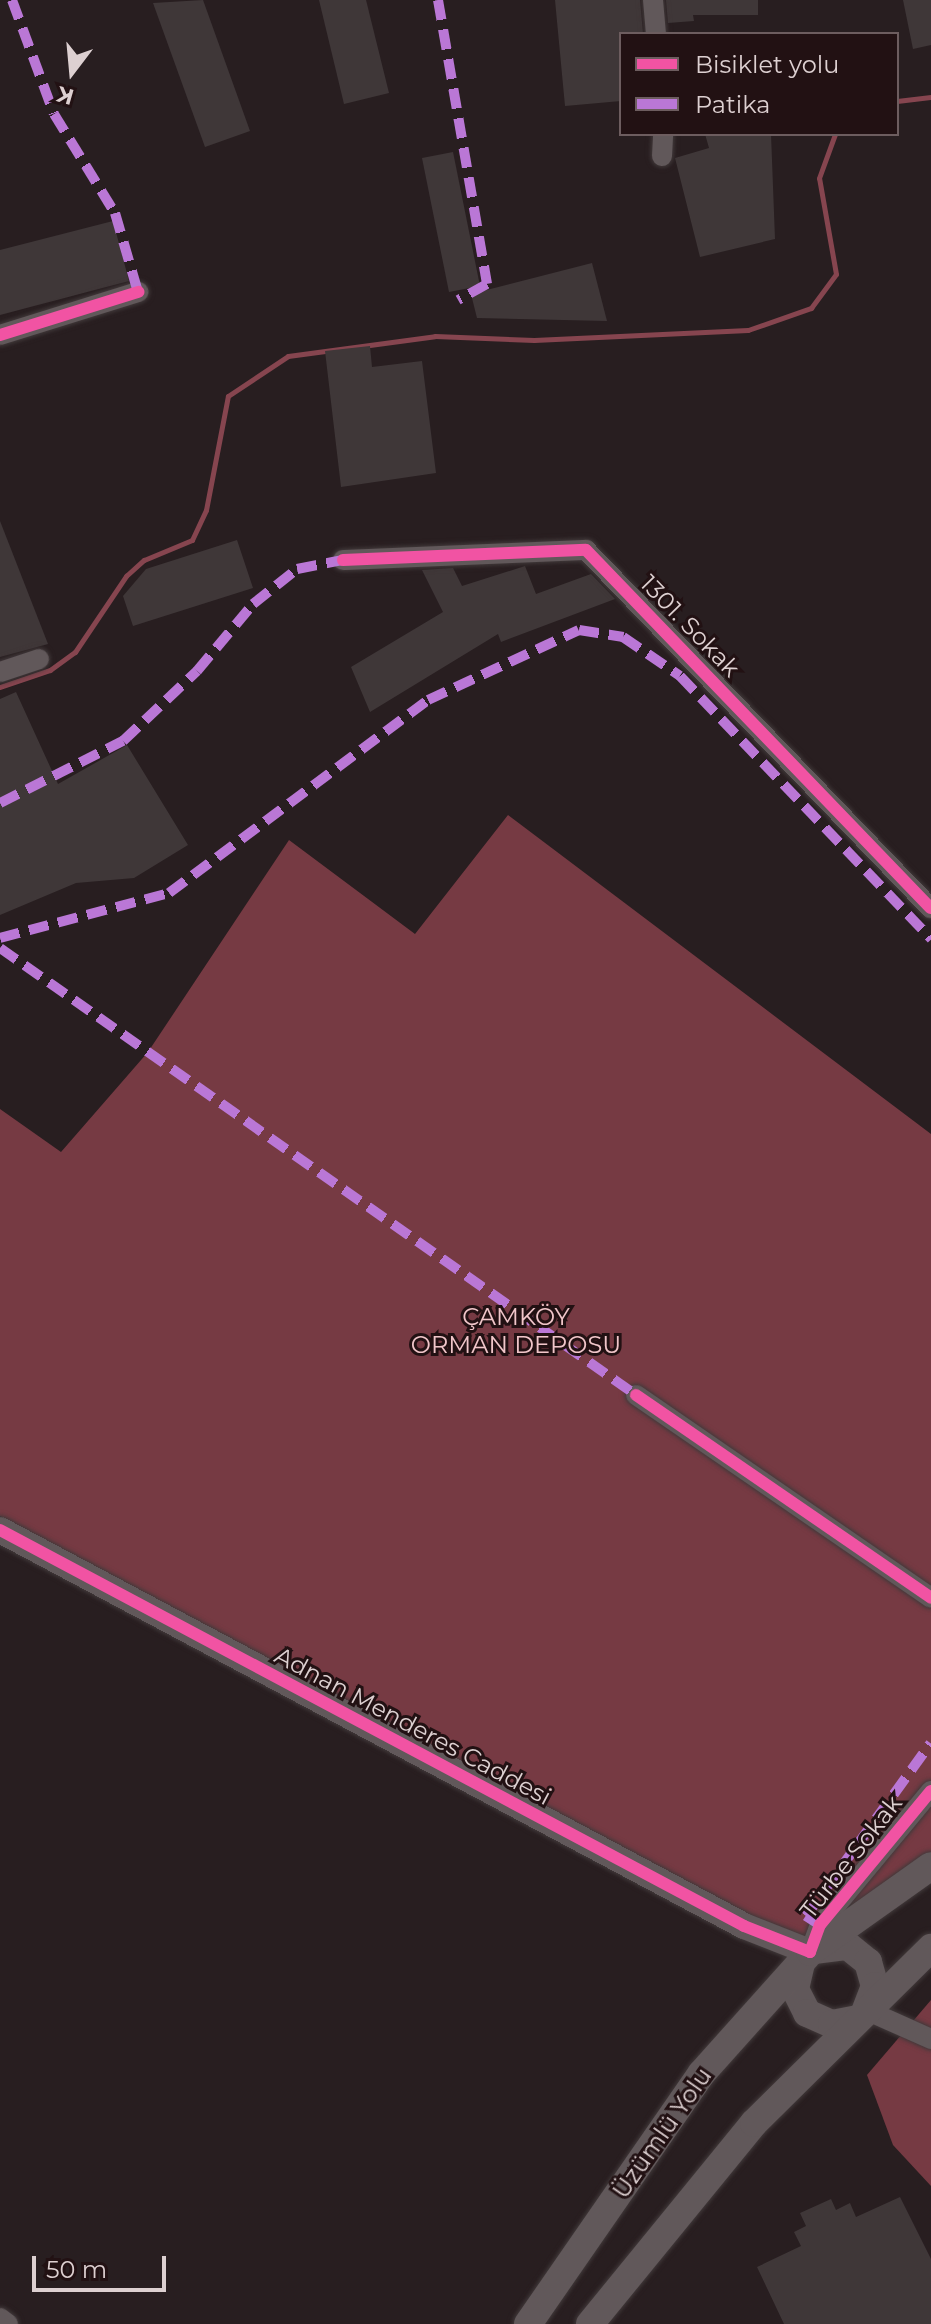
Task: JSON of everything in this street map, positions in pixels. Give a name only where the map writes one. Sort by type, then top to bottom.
[{"type":"main road","name":"Üzümlü Yolu","points":[[528,2324],[702,2073],[805,1958],[931,1866]]},
{"type":"main road","points":[[836,1944],[859,1953],[873,1973],[862,2014],[832,2024],[807,2013],[795,1989],[805,1958],[836,1944]]},
{"type":"main road","points":[[590,2324],[754,2123],[931,1948]]},
{"type":"street","points":[[653,0],[656,32]]},
{"type":"street","points":[[662,156],[663,136]]},
{"type":"street","points":[[0,335],[138,292]]},
{"type":"street","name":"1301. Sokak","points":[[343,560],[586,550],[931,908]]},
{"type":"street","points":[[0,672],[39,659]]},
{"type":"street","points":[[636,1395],[931,1598]]},
{"type":"street","name":"Adnan Menderes Caddesi","points":[[0,1530],[805,1958]]},
{"type":"street","name":"Türbe Sokak","points":[[805,1958],[820,1925],[931,1791]]},
{"type":"street","points":[[862,2014],[931,2039]]},
{"type":"street","points":[[0,2318],[8,2324]]},
{"type":"green space","name":"ÇAMKÖY ORMAN DEPOSU","points":[[508,815],[931,1134],[931,1871],[810,1952],[0,1516],[0,1109],[61,1152],[148,1052],[289,840],[415,934]]},
{"type":"green space","points":[[931,2000],[931,2186],[893,2145],[867,2075]]},
{"type":"building","points":[[203,0],[250,131],[205,147],[153,3]]},
{"type":"building","points":[[319,0],[366,0],[389,93],[344,104]]},
{"type":"building","points":[[555,0],[640,0],[643,32],[619,32],[619,101],[565,106]]},
{"type":"building","points":[[666,0],[758,0],[758,15],[693,15],[694,21],[668,23]]},
{"type":"building","points":[[903,0],[931,0],[931,45],[913,49]]},
{"type":"building","points":[[706,136],[771,136],[775,239],[700,257],[675,158],[709,148]]},
{"type":"building","points":[[453,152],[480,286],[449,292],[422,158]]},
{"type":"building","points":[[113,221],[129,281],[0,315],[0,250]]},
{"type":"building","points":[[592,263],[607,321],[477,318],[471,294]]},
{"type":"building","points":[[370,346],[372,367],[422,361],[436,473],[341,487],[325,351]]},
{"type":"building","points":[[0,521],[48,644],[0,657]]},
{"type":"building","points":[[237,540],[253,588],[133,626],[123,596],[146,569]]},
{"type":"building","points":[[525,566],[536,594],[591,574],[615,599],[501,642],[498,634],[370,712],[351,667],[443,612],[422,570],[453,568],[462,586]]},
{"type":"building","points":[[16,692],[58,784],[127,745],[188,845],[134,878],[76,883],[0,915],[0,699]]},
{"type":"building","points":[[900,2197],[931,2259],[931,2324],[784,2324],[757,2267],[801,2246],[794,2232],[806,2226],[800,2213],[831,2199],[836,2210],[850,2203],[856,2217]]},
{"type":"waterway","points":[[899,101],[931,97]]},
{"type":"waterway","points":[[0,687],[50,670],[75,652],[126,576],[144,560],[192,540],[206,510],[228,396],[288,356],[435,336],[534,340],[748,330],[811,308],[836,274],[819,178],[834,136]]},
{"type":"marked path","points":[[12,0],[54,114],[115,213],[138,292]]},
{"type":"marked path","points":[[438,0],[487,284],[458,300]]},
{"type":"marked path","points":[[0,803],[123,741],[197,671],[253,604],[297,569],[343,560]]},
{"type":"marked path","points":[[0,938],[169,893],[428,700],[579,630],[623,637],[680,676],[931,939]]},
{"type":"marked path","points":[[0,948],[636,1395]]},
{"type":"marked path","points":[[820,1925],[806,1916],[931,1743]]},
{"type":"cycle path","points":[[0,335],[138,292]]},
{"type":"cycle path","points":[[343,560],[586,550],[931,908]]},
{"type":"cycle path","points":[[636,1395],[931,1598]]},
{"type":"cycle path","points":[[0,1530],[744,1926],[810,1952],[820,1925],[931,1791]]}]
